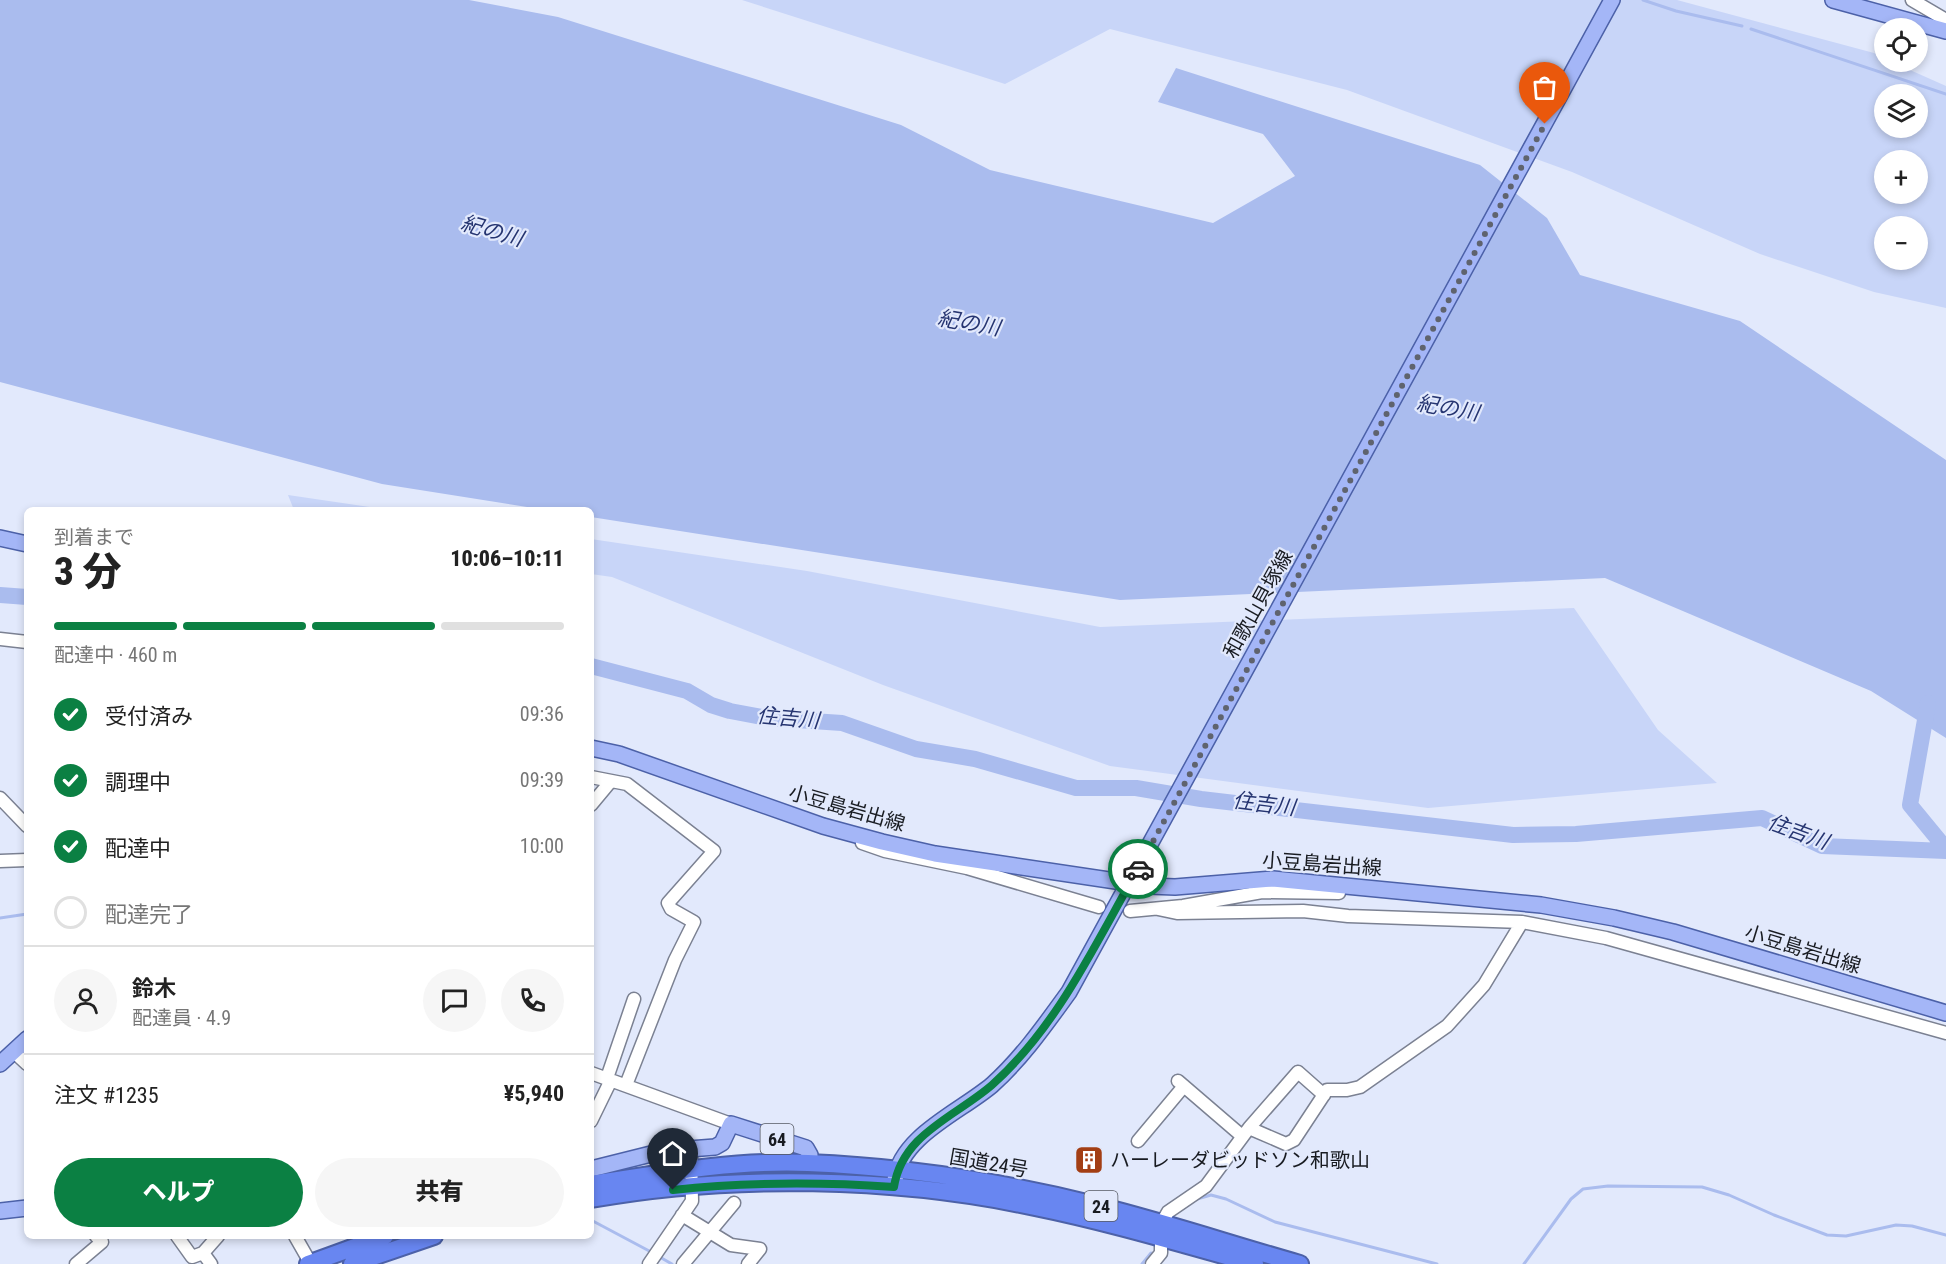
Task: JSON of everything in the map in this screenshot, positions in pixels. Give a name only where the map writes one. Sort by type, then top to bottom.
[{"type":"highway","name":"国道24号","points":[[594,1184],[692,1169],[810,1163],[895,1179]]},
{"type":"highway","name":"国道24号","points":[[594,1199],[729,1184],[895,1179],[989,1182],[1100,1206],[1255,1264]]},
{"type":"highway","name":"国道24号","points":[[1162,1231],[1300,1264]]},
{"type":"highway","points":[[310,1264],[377,1239]]},
{"type":"highway","points":[[352,1264],[425,1239]]},
{"type":"main road","name":"和歌山貝塚線","points":[[895,1179],[912,1144],[992,1085],[1033,1042],[1069,992],[1105,911],[1130,883],[1612,0]]},
{"type":"main road","points":[[1833,0],[1946,31]]},
{"type":"main road","points":[[0,537],[24,543]]},
{"type":"main road","name":"小豆島岩出線","points":[[594,749],[619,754],[823,826],[935,854],[1130,883],[1175,887],[1273,879],[1541,905],[1614,918],[1673,932],[1946,1013]]},
{"type":"main road","points":[[594,759],[612,758],[619,754]]},
{"type":"main road","points":[[0,1064],[24,1042]]},
{"type":"main road","name":"64","points":[[594,1168],[663,1151],[708,1149],[722,1143],[731,1124],[806,1148],[810,1155],[810,1163]]},
{"type":"main road","points":[[0,1211],[24,1208]]},
{"type":"street","points":[[1916,0],[1946,20]]},
{"type":"street","points":[[0,639],[24,642]]},
{"type":"street","points":[[594,778],[627,784],[714,851],[668,903],[671,909],[694,922],[675,960],[626,1085]]},
{"type":"street","points":[[594,802],[611,782]]},
{"type":"street","points":[[0,798],[24,823]]},
{"type":"street","points":[[823,826],[838,835],[885,851],[967,868],[1105,911]]},
{"type":"street","points":[[0,861],[24,860]]},
{"type":"street","points":[[1130,911],[1158,909],[1262,892],[1315,891],[1382,896],[1421,892]]},
{"type":"street","points":[[1158,909],[1178,913],[1303,911],[1348,916],[1522,922],[1606,938],[1946,1033]]},
{"type":"street","points":[[1138,1141],[1181,1084],[1246,1132],[1286,1144],[1294,1140],[1327,1090],[1360,1088],[1447,1026],[1484,985],[1522,922]]},
{"type":"street","points":[[594,1114],[609,1079],[634,999]]},
{"type":"street","points":[[13,1051],[24,1061]]},
{"type":"street","points":[[1152,1264],[1161,1252],[1162,1231],[1168,1212],[1206,1186],[1246,1132],[1298,1072],[1324,1095]]},
{"type":"street","points":[[594,1074],[731,1124]]},
{"type":"street","points":[[649,1264],[692,1201],[691,1150]]},
{"type":"street","points":[[683,1264],[734,1203]]},
{"type":"street","points":[[682,1215],[731,1245],[760,1249],[748,1264]]},
{"type":"street","points":[[76,1264],[102,1242],[99,1239]]},
{"type":"street","points":[[179,1239],[192,1257],[203,1253],[215,1239]]},
{"type":"street","points":[[297,1239],[310,1264]]},
{"type":"street","points":[[203,1253],[211,1264]]},
{"type":"shaded area","points":[[742,0],[1677,0],[1874,53],[1874,72],[1914,72],[1946,86],[1946,308],[1874,292],[1760,254],[1572,172],[1347,90],[1110,29],[1005,84]]},
{"type":"shaded area","points":[[288,495],[370,507],[293,507]]},
{"type":"shaded area","points":[[594,539],[807,571],[1100,627],[1574,608],[1658,730],[1717,783],[1428,808],[1110,766],[883,685],[612,577],[594,574]]},
{"type":"water","name":"紀の川","points":[[0,0],[469,0],[558,17],[901,125],[990,170],[1213,223],[1295,176],[1263,134],[1158,102],[1176,68],[1480,165],[1547,218],[1580,275],[1740,321],[1946,460],[1946,738],[1871,691],[1605,578],[1120,600],[594,517],[594,507],[527,507],[382,484],[0,382]]},
{"type":"waterway","points":[[1643,0],[1676,11],[1742,26]]},
{"type":"waterway","points":[[1751,29],[1946,94]]},
{"type":"waterway","name":"住吉川","points":[[0,595],[24,597]]},
{"type":"waterway","name":"住吉川","points":[[594,667],[687,691],[711,705],[730,711],[767,718],[842,723],[916,749],[975,759],[1076,788],[1136,788],[1201,799],[1513,835],[1576,834],[1762,818],[1822,846],[1946,851]]},
{"type":"waterway","name":"住吉川","points":[[1928,703],[1910,805],[1946,849]]},
{"type":"waterway","points":[[0,918],[24,914]]},
{"type":"waterway","points":[[1524,1264],[1571,1199],[1583,1189],[1608,1186],[1702,1187],[1729,1195],[1827,1235],[1846,1236],[1896,1225],[1912,1226],[1946,1235]]},
{"type":"waterway","points":[[1197,1199],[1211,1195],[1226,1199],[1275,1222],[1437,1264]]},
{"type":"waterway","points":[[594,1222],[653,1253]]},
{"type":"waterway","points":[[1142,1264],[1151,1253]]},
{"type":"waterway","points":[[658,1256],[672,1264]]},
{"type":"way so far","points":[[1138,869],[1545,124]]},
{"type":"place","name":"ハーレーダビッドソン和歌山","points":[[1089,1160]]},
{"type":"route","points":[[673,1190],[729,1184],[821,1182],[894,1187],[897,1170],[912,1144],[992,1085],[1033,1042],[1069,992],[1138,869]]}]
